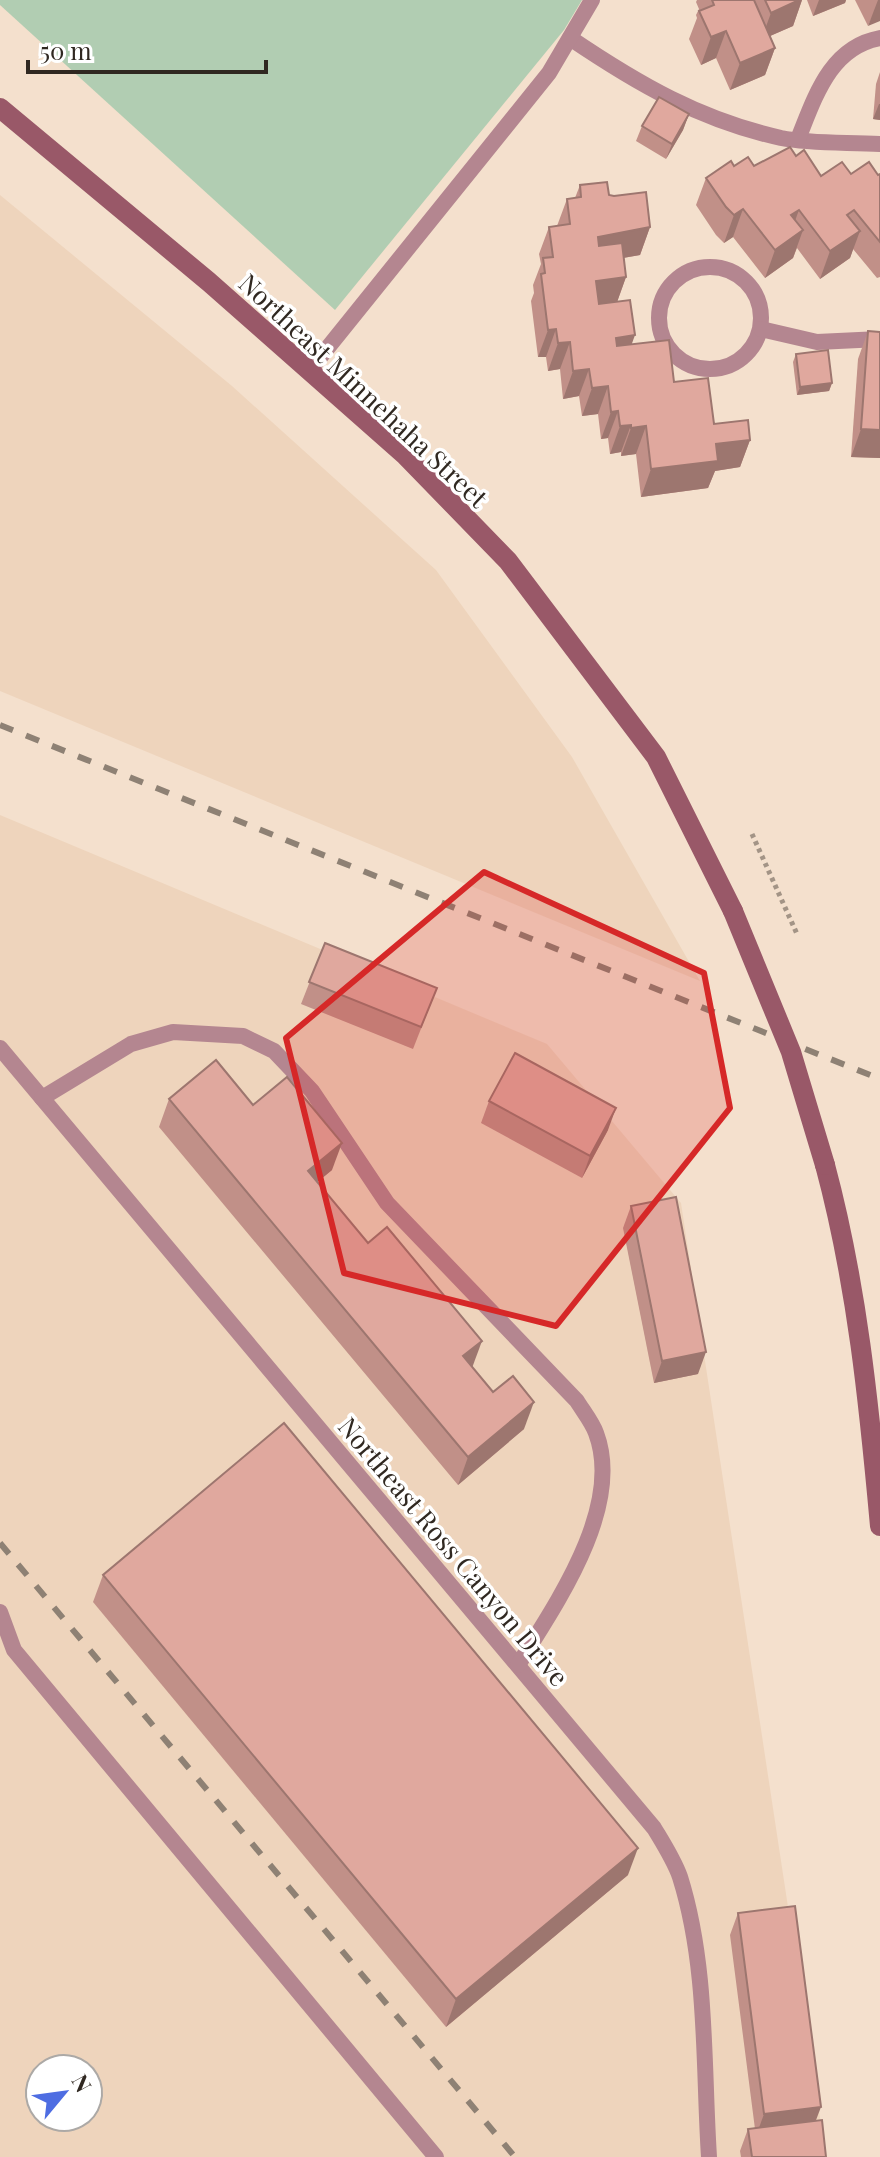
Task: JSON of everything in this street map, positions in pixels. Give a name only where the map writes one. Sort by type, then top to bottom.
[{"type":"main road","name":"Northeast Minnehaha Street","points":[[0,108],[405,455],[508,561],[656,757],[733,911],[791,1052],[825,1165],[847,1246],[858,1314],[880,1526]]},
{"type":"lane","points":[[309,371],[549,73],[592,0]]},
{"type":"lane","points":[[570,38],[624,75],[703,116],[798,139],[880,144]]},
{"type":"lane","points":[[798,139],[819,87],[834,65],[855,45],[880,38]]},
{"type":"lane","points":[[715,267],[736,274],[752,288],[760,308],[761,329],[752,348],[736,363],[715,369],[694,367],[676,357],[663,339],[659,318],[663,297],[676,280],[694,269],[715,267]]},
{"type":"lane","points":[[761,329],[817,342],[880,339]]},
{"type":"lane","points":[[42,1098],[131,1044],[173,1032],[243,1036],[274,1051],[312,1091],[387,1203],[577,1401],[596,1433],[604,1474],[594,1525],[558,1600],[518,1665]]},
{"type":"lane","name":"Northeast Ross Canyon Drive","points":[[0,1048],[654,1828],[679,1873],[697,1957],[709,2157]]},
{"type":"lane","points":[[0,1612],[14,1650],[436,2157]]},
{"type":"path","points":[[752,834],[797,934]]},
{"type":"highlighted area","points":[[484,872],[704,973],[730,1108],[556,1326],[344,1273],[286,1038]]},
{"type":"shaded area","points":[[0,195],[232,386],[436,570],[572,757],[700,981],[0,691]]},
{"type":"shaded area","points":[[0,815],[547,1044],[681,1203],[826,2157],[0,2157]]},
{"type":"green space","points":[[0,0],[582,0],[564,30],[335,310],[0,5]]},
{"type":"building","points":[[712,0],[754,0],[775,48],[740,63],[726,31],[711,37],[699,11],[714,5]]},
{"type":"building","points":[[765,0],[799,0],[771,13]]},
{"type":"building","points":[[659,97],[689,114],[672,144],[642,126]]},
{"type":"building","points":[[790,147],[796,156],[804,150],[821,176],[842,162],[851,174],[869,162],[880,174],[880,242],[854,210],[847,215],[860,231],[830,251],[799,210],[791,215],[803,230],[775,250],[743,209],[734,215],[726,207],[706,178],[731,161],[734,166],[748,157],[754,166]]},
{"type":"building","points":[[607,182],[609,195],[646,192],[650,227],[598,237],[599,246],[622,243],[626,277],[596,281],[599,304],[630,300],[635,335],[616,338],[617,346],[669,340],[674,382],[708,378],[714,424],[748,420],[750,440],[716,444],[718,461],[651,469],[646,426],[620,426],[618,411],[611,412],[608,386],[592,388],[589,369],[573,371],[570,342],[558,343],[556,329],[548,330],[541,274],[545,273],[543,258],[553,257],[549,227],[570,224],[567,199],[581,197],[580,185]]},
{"type":"building","points":[[868,331],[880,332],[880,430],[861,429]]},
{"type":"building","points":[[828,350],[832,383],[800,387],[796,354]]},
{"type":"building","points":[[325,943],[437,988],[421,1027],[309,982]]},
{"type":"building","points":[[515,1053],[616,1108],[590,1156],[489,1101]]},
{"type":"building","points":[[216,1060],[253,1105],[287,1077],[342,1143],[308,1171],[368,1243],[387,1227],[482,1341],[463,1356],[493,1392],[513,1376],[534,1402],[468,1457],[169,1099]]},
{"type":"building","points":[[676,1197],[706,1352],[662,1361],[631,1206]]},
{"type":"building","points":[[284,1423],[638,1848],[456,1999],[103,1575]]},
{"type":"building","points":[[795,1906],[821,2107],[764,2114],[738,1913]]},
{"type":"building","points":[[822,2120],[826,2157],[752,2157],[748,2129]]},
{"type":"railway","points":[[0,725],[880,1079]]},
{"type":"railway","points":[[0,1543],[515,2157]]}]
